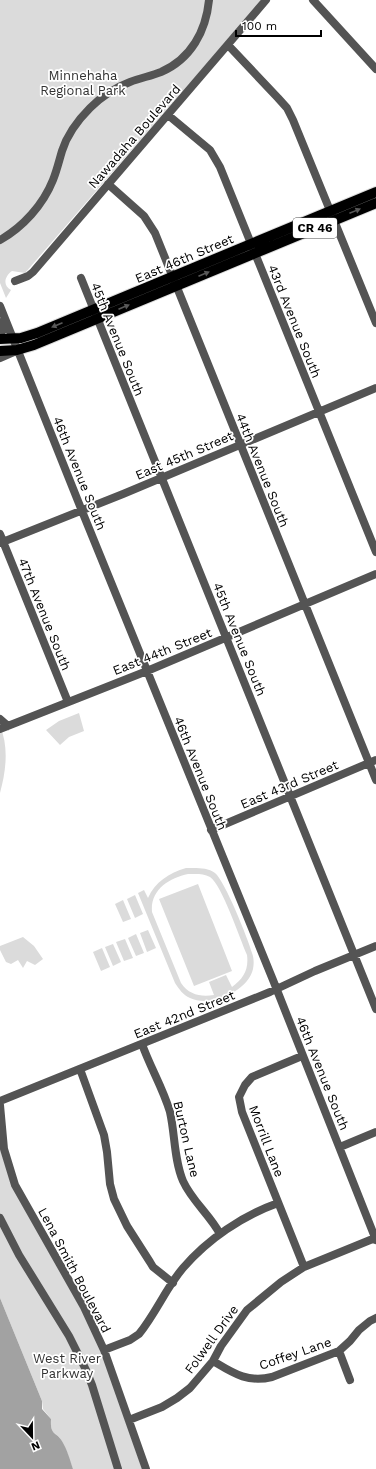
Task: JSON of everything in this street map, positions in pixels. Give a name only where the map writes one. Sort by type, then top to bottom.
[{"type":"main road","name":"East 46th Street","points":[[0,339],[13,339],[29,336],[95,314],[333,215],[376,192]]},
{"type":"main road","name":"East 46th Street","points":[[333,215],[376,203]]},
{"type":"main road","name":"East 46th Street","points":[[0,351],[17,350],[44,341],[95,314]]},
{"type":"street","points":[[0,240],[20,226],[39,205],[53,181],[62,150],[70,132],[86,111],[106,94],[118,87],[162,71],[175,64],[197,41],[208,12],[209,0]]},
{"type":"street","name":"Nawadaha Boulevard","points":[[15,281],[28,276],[33,272],[266,0]]},
{"type":"street","points":[[313,0],[376,69]]},
{"type":"street","points":[[228,45],[287,108],[333,215],[376,323]]},
{"type":"street","name":"43rd Avenue South","points":[[168,115],[210,150],[215,157],[320,411],[376,552]]},
{"type":"street","name":"44th Avenue South","points":[[108,184],[144,216],[150,224],[304,604],[373,762],[376,780]]},
{"type":"street","name":"45th Avenue South","points":[[81,278],[376,1009]]},
{"type":"street","name":"46th Avenue South","points":[[0,306],[376,1239]]},
{"type":"street","points":[[0,334],[4,328],[4,316]]},
{"type":"street","name":"East 46th Street","points":[[0,358],[17,350]]},
{"type":"street","name":"East 45th Street","points":[[1,540],[82,511],[376,388]]},
{"type":"street","name":"47th Avenue South","points":[[1,540],[68,702]]},
{"type":"street","name":"East 44th Street","points":[[0,729],[147,670],[376,574]]},
{"type":"street","points":[[0,719],[8,726]]},
{"type":"street","name":"East 43rd Street","points":[[211,830],[373,762]]},
{"type":"street","name":"East 42nd Street","points":[[0,1101],[276,989],[376,946]]},
{"type":"street","name":"Burton Lane","points":[[142,1044],[162,1089],[169,1111],[183,1181],[220,1234]]},
{"type":"street","name":"Morrill Lane","points":[[302,1056],[252,1076],[238,1097],[242,1112],[304,1267]]},
{"type":"street","points":[[80,1069],[104,1135],[110,1184],[120,1213],[150,1262],[173,1283]]},
{"type":"street","name":"Lena Smith Boulevard","points":[[0,1105],[4,1149],[15,1185],[84,1307],[104,1350],[146,1469]]},
{"type":"street","points":[[340,1147],[376,1132]]},
{"type":"street","points":[[104,1350],[130,1340],[139,1334],[147,1325],[183,1268],[220,1234],[259,1210],[278,1203]]},
{"type":"street","points":[[0,1218],[19,1255],[69,1336],[86,1370],[118,1469]]},
{"type":"street","name":"Folwell Drive","points":[[129,1420],[162,1407],[190,1388],[213,1361],[221,1346],[247,1310],[275,1286],[304,1267],[376,1239]]},
{"type":"street","name":"Coffey Lane","points":[[213,1361],[235,1374],[244,1377],[262,1379],[339,1351],[359,1330],[376,1318]]},
{"type":"street","points":[[339,1351],[350,1380]]},
{"type":"green space","name":"Minnehaha Regional Park","points":[[0,0],[261,1],[25,273],[12,271],[10,273],[6,278],[6,286],[11,290],[6,298],[0,283]]},
{"type":"green space","points":[[79,713],[84,731],[69,737],[60,745],[46,730],[59,721]]},
{"type":"green space","points":[[0,726],[5,742],[6,759],[0,793]]},
{"type":"green space","points":[[186,868],[201,868],[215,873],[230,898],[250,946],[254,961],[250,977],[244,984],[228,996],[208,1001],[199,1001],[183,994],[175,983],[138,893],[144,890],[148,898],[154,887],[163,879]],"holes":[[[188,874],[202,874],[210,877],[215,882],[225,901],[247,955],[246,970],[239,981],[232,987],[226,975],[209,982],[214,995],[204,996],[192,993],[181,983],[152,912],[154,897],[162,886],[174,879]]]},
{"type":"green space","points":[[198,884],[232,971],[194,986],[159,899]]},
{"type":"green space","points":[[135,895],[143,914],[135,918],[127,899]]},
{"type":"green space","points":[[123,900],[131,919],[123,922],[115,904]]},
{"type":"green space","points":[[148,930],[156,948],[147,952],[140,933]]},
{"type":"green space","points":[[136,934],[144,953],[136,956],[128,938]]},
{"type":"green space","points":[[23,937],[34,946],[43,959],[35,965],[27,961],[23,968],[18,960],[11,964],[6,962],[0,950],[0,946]]},
{"type":"green space","points":[[125,939],[133,958],[124,961],[116,942]]},
{"type":"green space","points":[[113,944],[121,962],[113,966],[105,947]]},
{"type":"green space","points":[[102,948],[110,967],[101,971],[93,952]]},
{"type":"green space","name":"West River Parkway","points":[[0,1149],[12,1186],[81,1309],[101,1351],[142,1469],[73,1469],[62,1441],[52,1431],[51,1419],[43,1409],[42,1401],[0,1298]]},
{"type":"shaded area","points":[[0,1298],[42,1401],[42,1409],[51,1419],[52,1431],[64,1444],[73,1469],[0,1469]]}]
